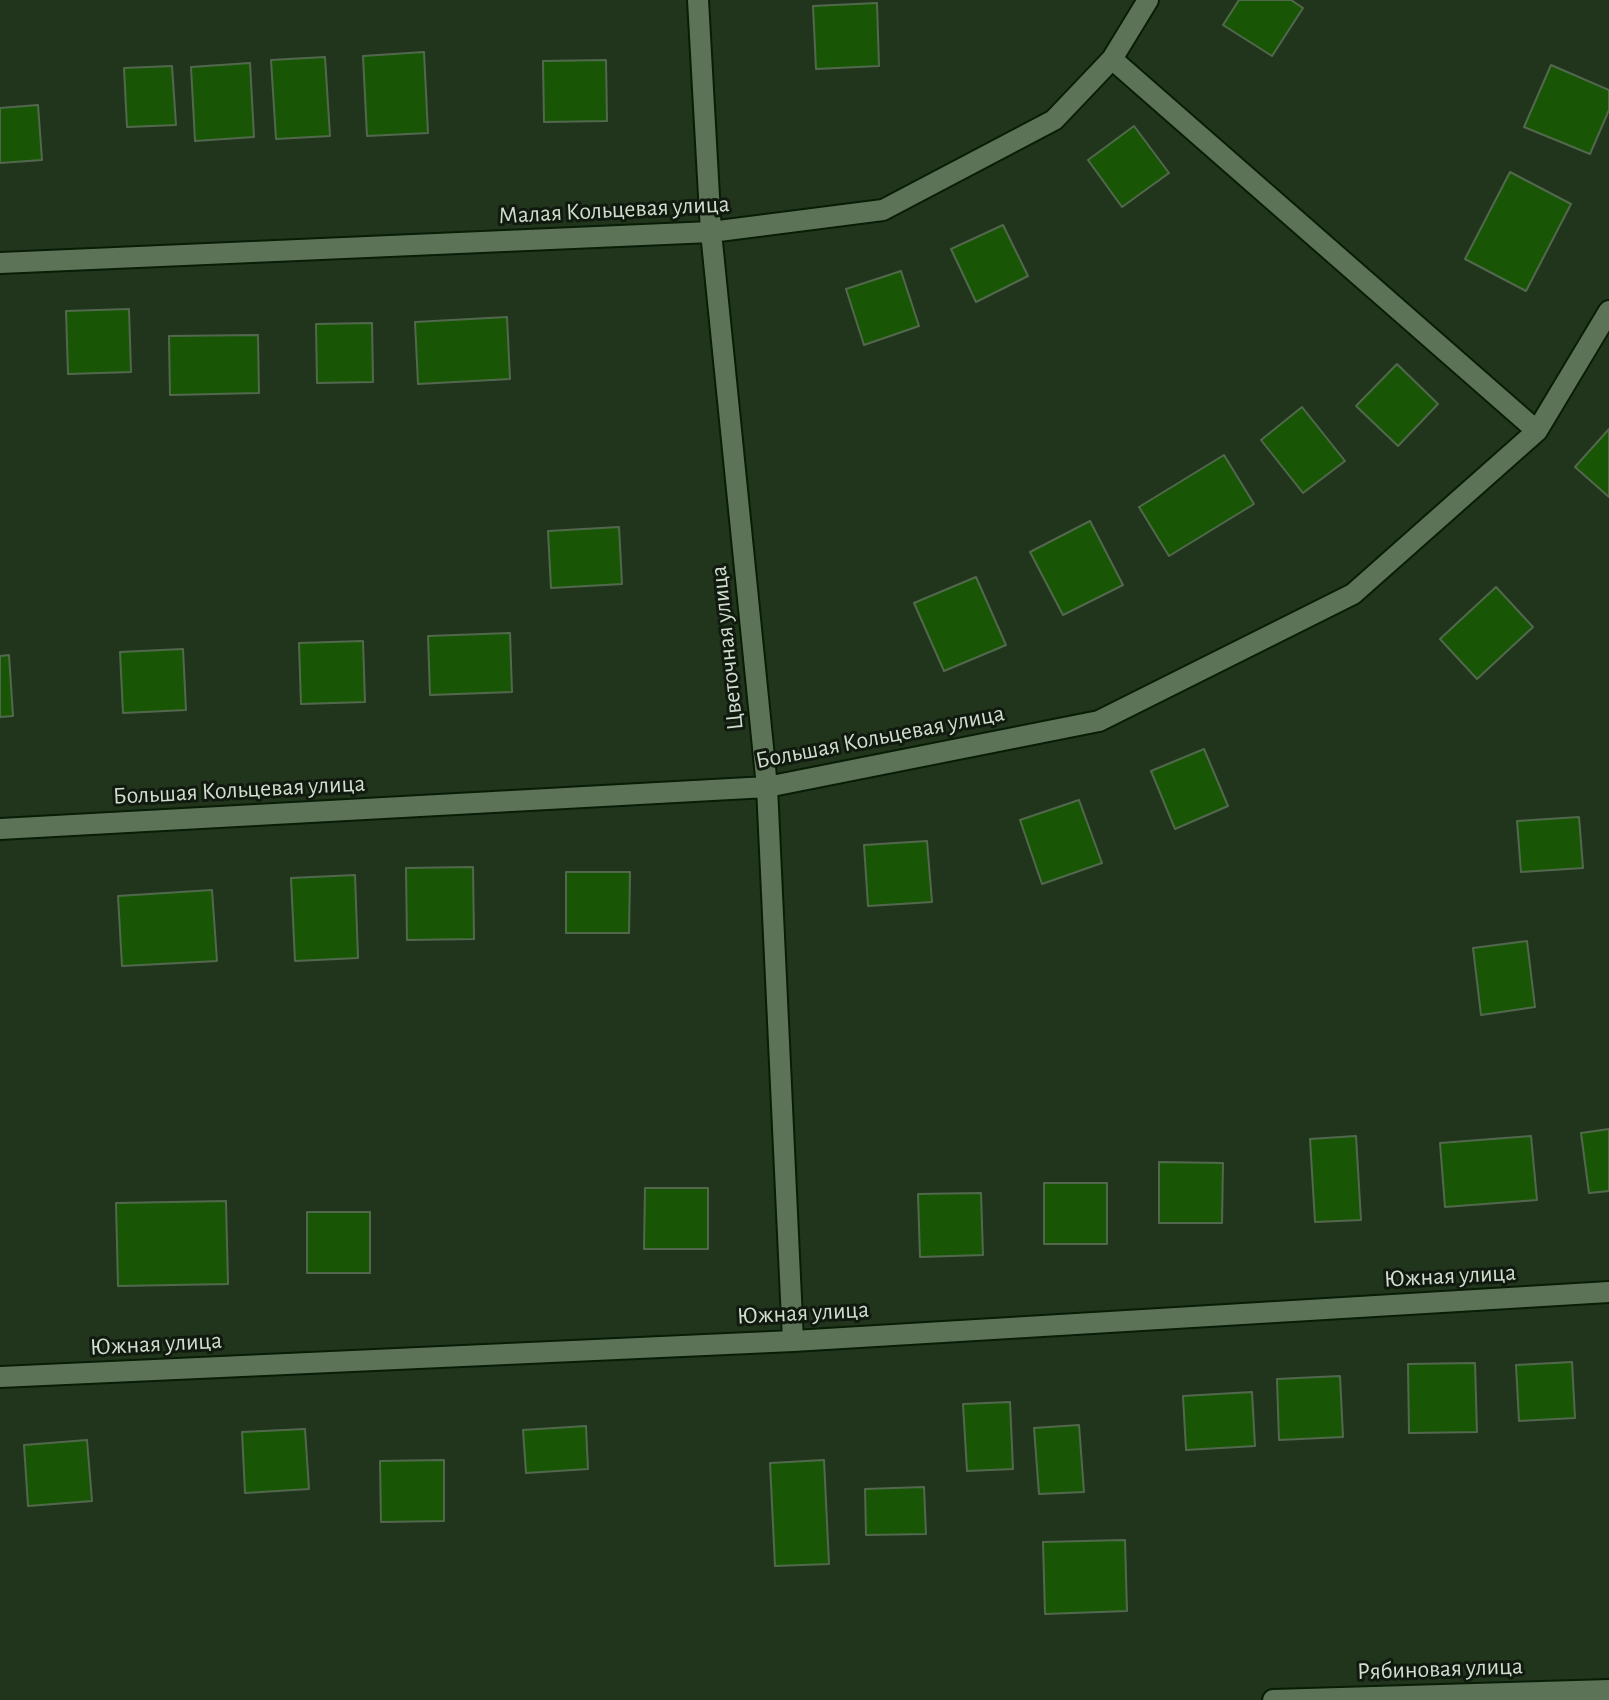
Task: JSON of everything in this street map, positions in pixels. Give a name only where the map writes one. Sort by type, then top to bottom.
[{"type":"street","name":"Цветочная улица","points":[[698,0],[711,232],[767,787],[793,1341]]},
{"type":"street","name":"Малая Кольцевая улица","points":[[0,263],[711,232],[883,210],[1054,120],[1112,59],[1148,0]]},
{"type":"street","points":[[1112,59],[1537,431]]},
{"type":"street","name":"Большая Кольцевая улица","points":[[0,829],[767,787],[1099,721],[1353,594],[1537,431],[1609,311]]},
{"type":"street","name":"Южная улица","points":[[0,1377],[793,1341],[1609,1292]]},
{"type":"street","name":"Рябиновая улица","points":[[1273,1700],[1609,1690]]},
{"type":"building","points":[[1239,0],[1291,0],[1303,8],[1272,56],[1223,25]]},
{"type":"building","points":[[877,3],[879,66],[816,69],[813,6]]},
{"type":"building","points":[[424,52],[428,133],[367,136],[363,56]]},
{"type":"building","points":[[325,57],[330,136],[276,139],[271,60]]},
{"type":"building","points":[[606,60],[607,121],[544,122],[543,61]]},
{"type":"building","points":[[250,63],[254,137],[195,141],[191,67]]},
{"type":"building","points":[[1551,65],[1609,90],[1609,110],[1590,154],[1524,127]]},
{"type":"building","points":[[172,66],[176,125],[127,127],[124,68]]},
{"type":"building","points":[[38,105],[42,160],[0,163],[0,108]]},
{"type":"building","points":[[1134,126],[1169,173],[1122,207],[1088,160]]},
{"type":"building","points":[[1510,172],[1571,204],[1526,291],[1465,259]]},
{"type":"building","points":[[1003,225],[1028,276],[976,302],[951,249]]},
{"type":"building","points":[[901,271],[919,326],[864,345],[846,289]]},
{"type":"building","points":[[129,309],[131,372],[68,374],[66,311]]},
{"type":"building","points":[[507,317],[510,379],[418,384],[415,322]]},
{"type":"building","points":[[372,323],[373,382],[317,383],[316,324]]},
{"type":"building","points":[[258,335],[259,393],[170,395],[169,336]]},
{"type":"building","points":[[1397,364],[1438,404],[1398,446],[1356,406]]},
{"type":"building","points":[[1302,407],[1345,461],[1303,493],[1261,440]]},
{"type":"building","points":[[1609,429],[1609,497],[1575,467]]},
{"type":"building","points":[[1224,455],[1254,504],[1169,556],[1139,507]]},
{"type":"building","points":[[1090,521],[1123,585],[1063,615],[1030,552]]},
{"type":"building","points":[[619,527],[622,584],[551,588],[548,531]]},
{"type":"building","points":[[976,577],[1006,645],[944,671],[914,603]]},
{"type":"building","points":[[1496,587],[1533,627],[1477,679],[1440,639]]},
{"type":"building","points":[[510,633],[512,692],[430,695],[428,636]]},
{"type":"building","points":[[363,641],[365,702],[301,704],[299,643]]},
{"type":"building","points":[[183,649],[186,710],[123,713],[120,652]]},
{"type":"building","points":[[9,655],[13,716],[0,717],[0,656]]},
{"type":"building","points":[[1204,749],[1228,806],[1175,829],[1151,771]]},
{"type":"building","points":[[1079,800],[1102,863],[1042,884],[1020,820]]},
{"type":"building","points":[[1579,817],[1583,868],[1521,872],[1517,821]]},
{"type":"building","points":[[927,841],[932,902],[868,906],[864,845]]},
{"type":"building","points":[[473,867],[474,939],[407,940],[406,868]]},
{"type":"building","points":[[566,872],[630,872],[629,933],[566,933]]},
{"type":"building","points":[[355,875],[358,958],[295,961],[291,878]]},
{"type":"building","points":[[212,890],[217,961],[122,966],[118,896]]},
{"type":"building","points":[[1527,941],[1535,1007],[1481,1015],[1473,948]]},
{"type":"building","points":[[1609,1129],[1609,1191],[1589,1193],[1581,1133]]},
{"type":"building","points":[[1356,1136],[1361,1220],[1315,1222],[1310,1139]]},
{"type":"building","points":[[1531,1136],[1537,1200],[1445,1207],[1440,1143]]},
{"type":"building","points":[[1159,1162],[1223,1163],[1222,1223],[1159,1223]]},
{"type":"building","points":[[1044,1183],[1107,1183],[1107,1244],[1044,1244]]},
{"type":"building","points":[[645,1188],[708,1188],[708,1249],[644,1249]]},
{"type":"building","points":[[981,1193],[983,1255],[920,1257],[918,1194]]},
{"type":"building","points":[[226,1201],[228,1284],[118,1286],[116,1203]]},
{"type":"building","points":[[307,1212],[370,1212],[370,1273],[307,1273]]},
{"type":"building","points":[[1572,1362],[1575,1418],[1519,1421],[1516,1365]]},
{"type":"building","points":[[1475,1363],[1477,1432],[1409,1433],[1408,1364]]},
{"type":"building","points":[[1340,1376],[1343,1437],[1279,1440],[1277,1379]]},
{"type":"building","points":[[1252,1392],[1255,1446],[1186,1450],[1183,1396]]},
{"type":"building","points":[[1010,1402],[1013,1469],[967,1471],[963,1404]]},
{"type":"building","points":[[1079,1425],[1084,1492],[1039,1494],[1034,1428]]},
{"type":"building","points":[[586,1426],[588,1469],[526,1473],[523,1430]]},
{"type":"building","points":[[305,1429],[309,1489],[245,1493],[242,1432]]},
{"type":"building","points":[[87,1440],[92,1501],[28,1506],[24,1445]]},
{"type":"building","points":[[444,1460],[444,1521],[381,1522],[380,1461]]},
{"type":"building","points":[[824,1460],[829,1564],[775,1566],[770,1463]]},
{"type":"building","points":[[924,1487],[926,1534],[866,1535],[865,1489]]},
{"type":"building","points":[[1125,1540],[1127,1611],[1045,1614],[1043,1542]]}]
